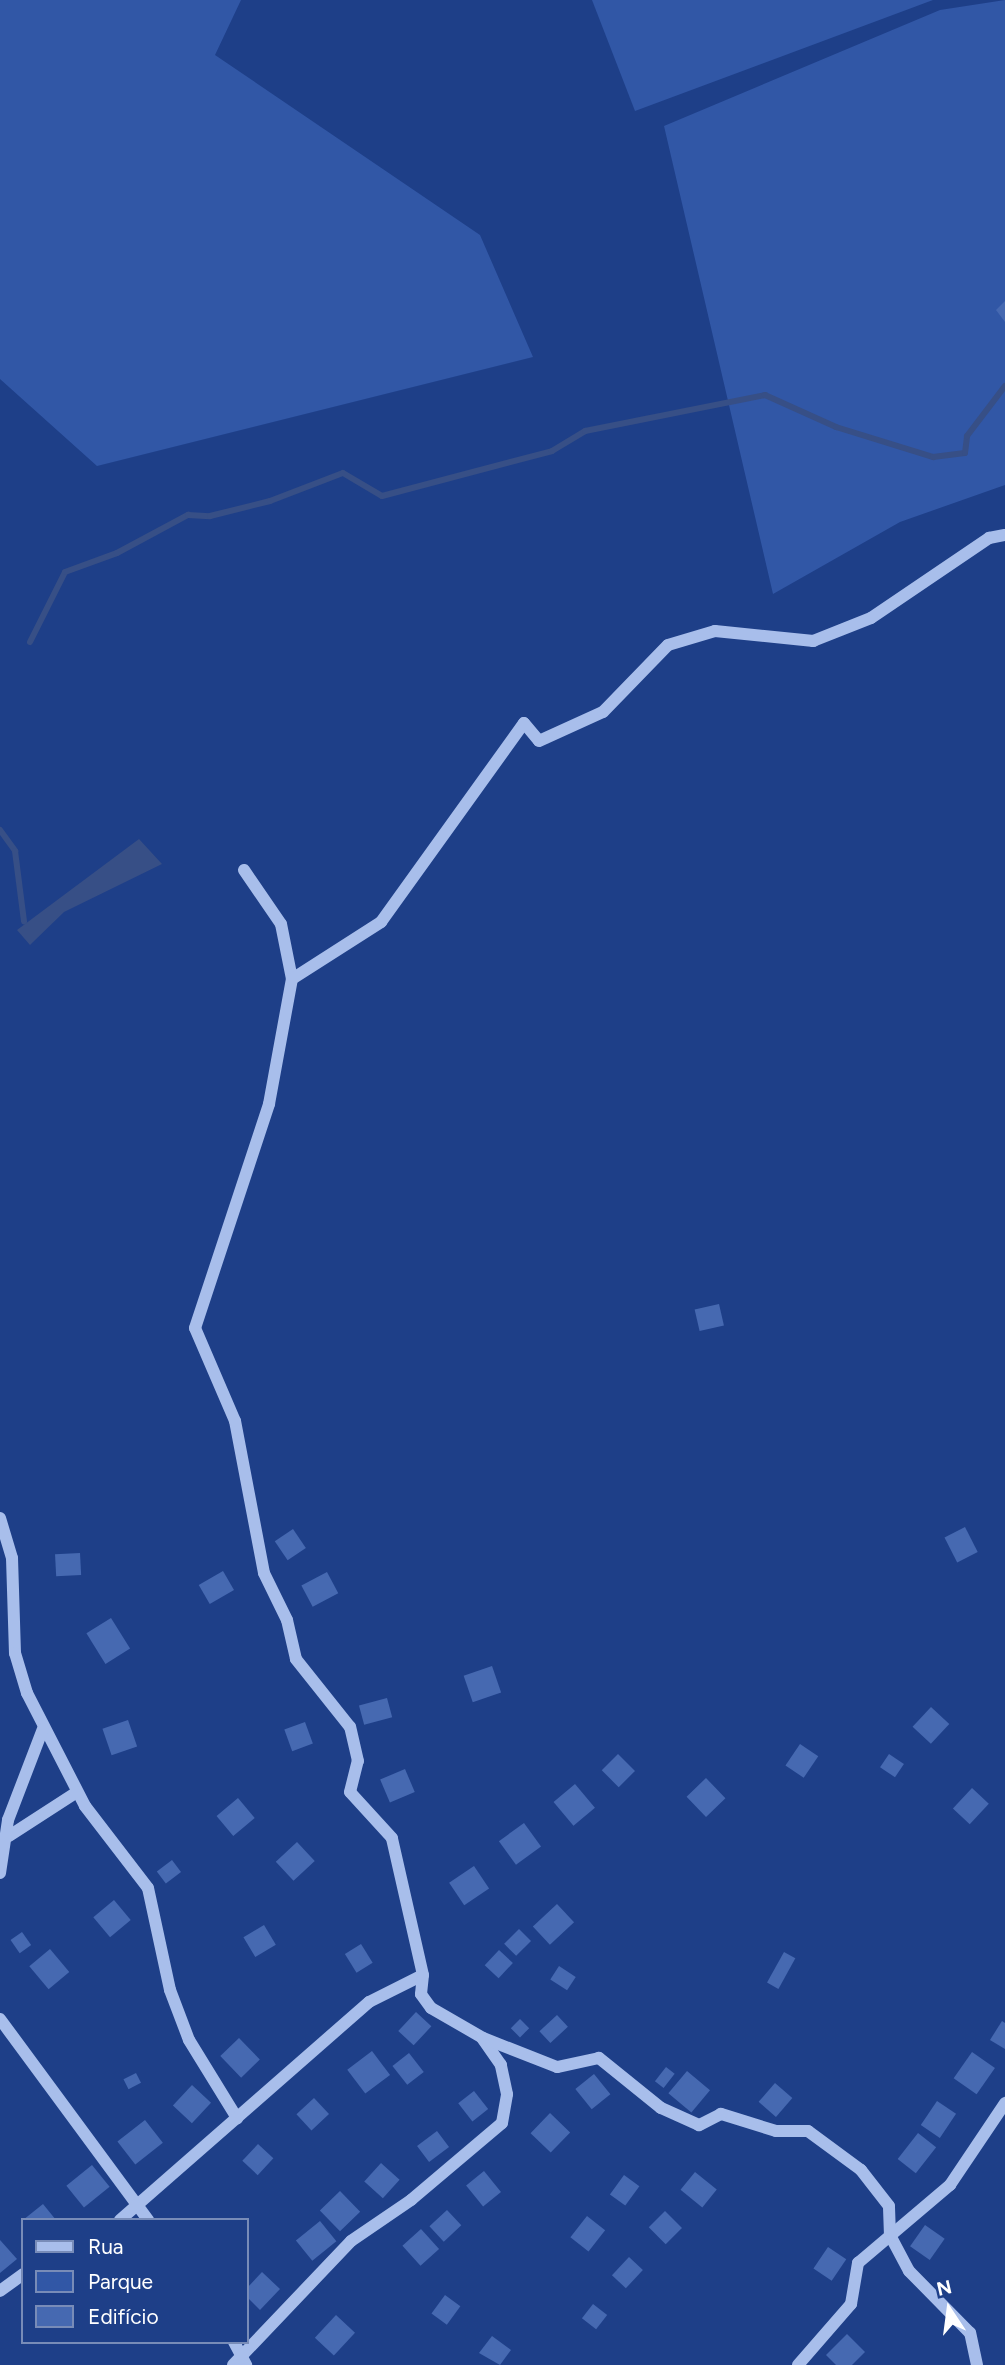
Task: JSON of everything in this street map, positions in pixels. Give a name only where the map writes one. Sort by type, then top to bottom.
[{"type":"street","points":[[292,979],[381,922],[524,723],[539,741],[603,712],[668,645],[715,631],[813,641],[871,618],[989,538],[1005,535]]},
{"type":"street","points":[[244,870],[281,924],[292,979],[269,1104],[195,1328],[235,1421],[264,1573],[287,1620],[296,1659],[351,1727],[358,1761],[350,1791],[392,1838],[423,1975],[421,1994],[431,2008],[483,2038],[556,2067],[599,2058],[661,2108],[699,2125],[721,2114],[776,2131],[808,2131],[861,2169],[889,2206],[890,2236],[909,2271],[970,2333],[977,2365]]},
{"type":"street","points":[[0,1518],[12,1558],[15,1653],[43,1729],[77,1792],[148,1888],[170,1990],[189,2040],[237,2118]]},
{"type":"street","points":[[0,1873],[9,1836],[8,1820],[43,1729]]},
{"type":"street","points":[[9,1836],[77,1792]]},
{"type":"street","points":[[123,2218],[369,2003],[423,1975]]},
{"type":"street","points":[[0,2019],[146,2218]]},
{"type":"street","points":[[235,2344],[240,2362],[351,2241],[411,2200],[502,2123],[507,2094],[503,2075],[483,2038]]},
{"type":"street","points":[[798,2365],[851,2304],[858,2263],[950,2185],[1005,2104]]},
{"type":"street","points":[[0,2291],[21,2275]]},
{"type":"green space","points":[[0,0],[241,0],[215,55],[480,235],[533,357],[97,466],[0,379]]},
{"type":"green space","points":[[592,0],[933,0],[635,111]]},
{"type":"green space","points":[[1005,0],[1005,485],[900,522],[773,594],[664,126],[940,10]]},
{"type":"shaded area","points":[[139,839],[162,864],[64,912],[30,945],[17,930]]},
{"type":"building","points":[[1005,301],[1005,322],[996,310]]},
{"type":"building","points":[[719,1304],[724,1325],[700,1331],[695,1310]]},
{"type":"building","points":[[965,1527],[978,1552],[957,1562],[945,1537]]},
{"type":"building","points":[[293,1529],[306,1548],[288,1560],[275,1541]]},
{"type":"building","points":[[80,1553],[81,1575],[56,1576],[55,1554]]},
{"type":"building","points":[[223,1571],[234,1590],[210,1604],[199,1585]]},
{"type":"building","points":[[327,1572],[338,1593],[313,1607],[301,1586]]},
{"type":"building","points":[[111,1618],[130,1649],[105,1664],[86,1633]]},
{"type":"building","points":[[492,1666],[501,1692],[473,1702],[464,1676]]},
{"type":"building","points":[[387,1698],[392,1717],[364,1725],[359,1706]]},
{"type":"building","points":[[931,1707],[949,1724],[931,1744],[913,1727]]},
{"type":"building","points":[[128,1720],[137,1746],[112,1755],[102,1729]]},
{"type":"building","points":[[305,1722],[313,1744],[292,1751],[284,1730]]},
{"type":"building","points":[[800,1744],[818,1756],[804,1778],[785,1766]]},
{"type":"building","points":[[618,1754],[635,1771],[619,1787],[602,1770]]},
{"type":"building","points":[[889,1754],[904,1764],[895,1777],[880,1767]]},
{"type":"building","points":[[405,1769],[415,1792],[390,1803],[380,1780]]},
{"type":"building","points":[[706,1778],[725,1798],[706,1817],[687,1797]]},
{"type":"building","points":[[575,1784],[595,1808],[573,1826],[554,1802]]},
{"type":"building","points":[[972,1788],[989,1804],[970,1824],[953,1808]]},
{"type":"building","points":[[238,1798],[255,1818],[233,1836],[217,1816]]},
{"type":"building","points":[[524,1823],[541,1846],[516,1865],[499,1841]]},
{"type":"building","points":[[297,1842],[315,1861],[294,1881],[276,1862]]},
{"type":"building","points":[[172,1860],[181,1872],[166,1883],[157,1871]]},
{"type":"building","points":[[474,1866],[489,1888],[464,1905],[449,1883]]},
{"type":"building","points":[[114,1900],[131,1920],[110,1937],[93,1917]]},
{"type":"building","points":[[557,1904],[574,1922],[550,1945],[533,1927]]},
{"type":"building","points":[[264,1925],[276,1945],[255,1957],[243,1937]]},
{"type":"building","points":[[519,1929],[531,1941],[516,1956],[504,1944]]},
{"type":"building","points":[[22,1932],[31,1945],[20,1953],[11,1940]]},
{"type":"building","points":[[361,1944],[373,1963],[357,1973],[345,1954]]},
{"type":"building","points":[[50,1949],[69,1972],[49,1989],[29,1966]]},
{"type":"building","points":[[499,1950],[513,1963],[499,1978],[485,1965]]},
{"type":"building","points":[[784,1952],[795,1958],[778,1989],[767,1983]]},
{"type":"building","points":[[559,1966],[576,1977],[567,1990],[550,1979]]},
{"type":"building","points":[[416,2012],[431,2026],[414,2045],[398,2031]]},
{"type":"building","points":[[557,2015],[568,2027],[550,2043],[539,2031]]},
{"type":"building","points":[[520,2019],[529,2028],[520,2037],[511,2028]]},
{"type":"building","points":[[1002,2021],[1005,2023],[1005,2049],[990,2040]]},
{"type":"building","points":[[239,2038],[260,2060],[241,2078],[220,2056]]},
{"type":"building","points":[[372,2051],[390,2075],[365,2094],[347,2070]]},
{"type":"building","points":[[972,2052],[995,2068],[977,2094],[954,2078]]},
{"type":"building","points":[[409,2053],[424,2072],[407,2085],[392,2066]]},
{"type":"building","points":[[666,2067],[675,2074],[664,2088],[655,2081]]},
{"type":"building","points":[[687,2071],[710,2090],[691,2112],[668,2093]]},
{"type":"building","points":[[136,2073],[141,2083],[129,2089],[124,2079]]},
{"type":"building","points":[[594,2074],[610,2094],[592,2109],[575,2089]]},
{"type":"building","points":[[775,2083],[792,2098],[776,2117],[759,2102]]},
{"type":"building","points":[[192,2085],[211,2103],[192,2123],[173,2105]]},
{"type":"building","points":[[474,2091],[488,2109],[472,2121],[458,2103]]},
{"type":"building","points":[[314,2098],[329,2114],[311,2130],[296,2114]]},
{"type":"building","points":[[937,2101],[956,2114],[940,2138],[921,2125]]},
{"type":"building","points":[[550,2113],[570,2132],[551,2153],[531,2133]]},
{"type":"building","points":[[145,2120],[163,2143],[135,2164],[117,2142]]},
{"type":"building","points":[[437,2131],[449,2147],[429,2162],[417,2146]]},
{"type":"building","points":[[918,2133],[936,2147],[916,2173],[898,2159]]},
{"type":"building","points":[[258,2144],[273,2158],[258,2175],[242,2161]]},
{"type":"building","points":[[381,2163],[400,2180],[383,2198],[364,2182]]},
{"type":"building","points":[[92,2165],[110,2187],[84,2208],[66,2186]]},
{"type":"building","points":[[484,2171],[501,2192],[483,2206],[466,2185]]},
{"type":"building","points":[[695,2172],[717,2190],[702,2207],[681,2190]]},
{"type":"building","points":[[624,2175],[639,2186],[625,2206],[610,2194]]},
{"type":"building","points":[[340,2191],[360,2212],[340,2231],[320,2210]]},
{"type":"building","points":[[43,2204],[54,2218],[26,2218]]},
{"type":"building","points":[[447,2210],[461,2225],[444,2242],[429,2226]]},
{"type":"building","points":[[665,2211],[682,2228],[666,2244],[649,2227]]},
{"type":"building","points":[[587,2216],[605,2230],[589,2251],[570,2237]]},
{"type":"building","points":[[320,2221],[336,2241],[312,2261],[296,2241]]},
{"type":"building","points":[[925,2225],[945,2239],[930,2260],[910,2246]]},
{"type":"building","points":[[421,2229],[439,2249],[420,2266],[402,2246]]},
{"type":"building","points":[[0,2240],[17,2259],[0,2273]]},
{"type":"building","points":[[828,2247],[846,2259],[832,2281],[813,2269]]},
{"type":"building","points":[[629,2257],[643,2270],[626,2288],[612,2275]]},
{"type":"building","points":[[262,2272],[280,2289],[260,2310],[248,2298],[248,2287]]},
{"type":"building","points":[[445,2295],[460,2306],[447,2325],[431,2314]]},
{"type":"building","points":[[593,2304],[607,2315],[596,2329],[582,2318]]},
{"type":"building","points":[[336,2315],[355,2333],[334,2355],[315,2338]]},
{"type":"building","points":[[847,2334],[865,2352],[852,2365],[836,2365],[826,2355]]},
{"type":"building","points":[[492,2336],[511,2350],[500,2365],[479,2353]]},
{"type":"waterway","points":[[30,642],[65,572],[117,553],[188,515],[210,516],[270,501],[343,473],[382,496],[552,451],[585,431],[765,395],[836,427],[933,457],[965,453],[967,436],[1005,386]]},
{"type":"waterway","points":[[0,830],[15,851],[24,921]]}]
